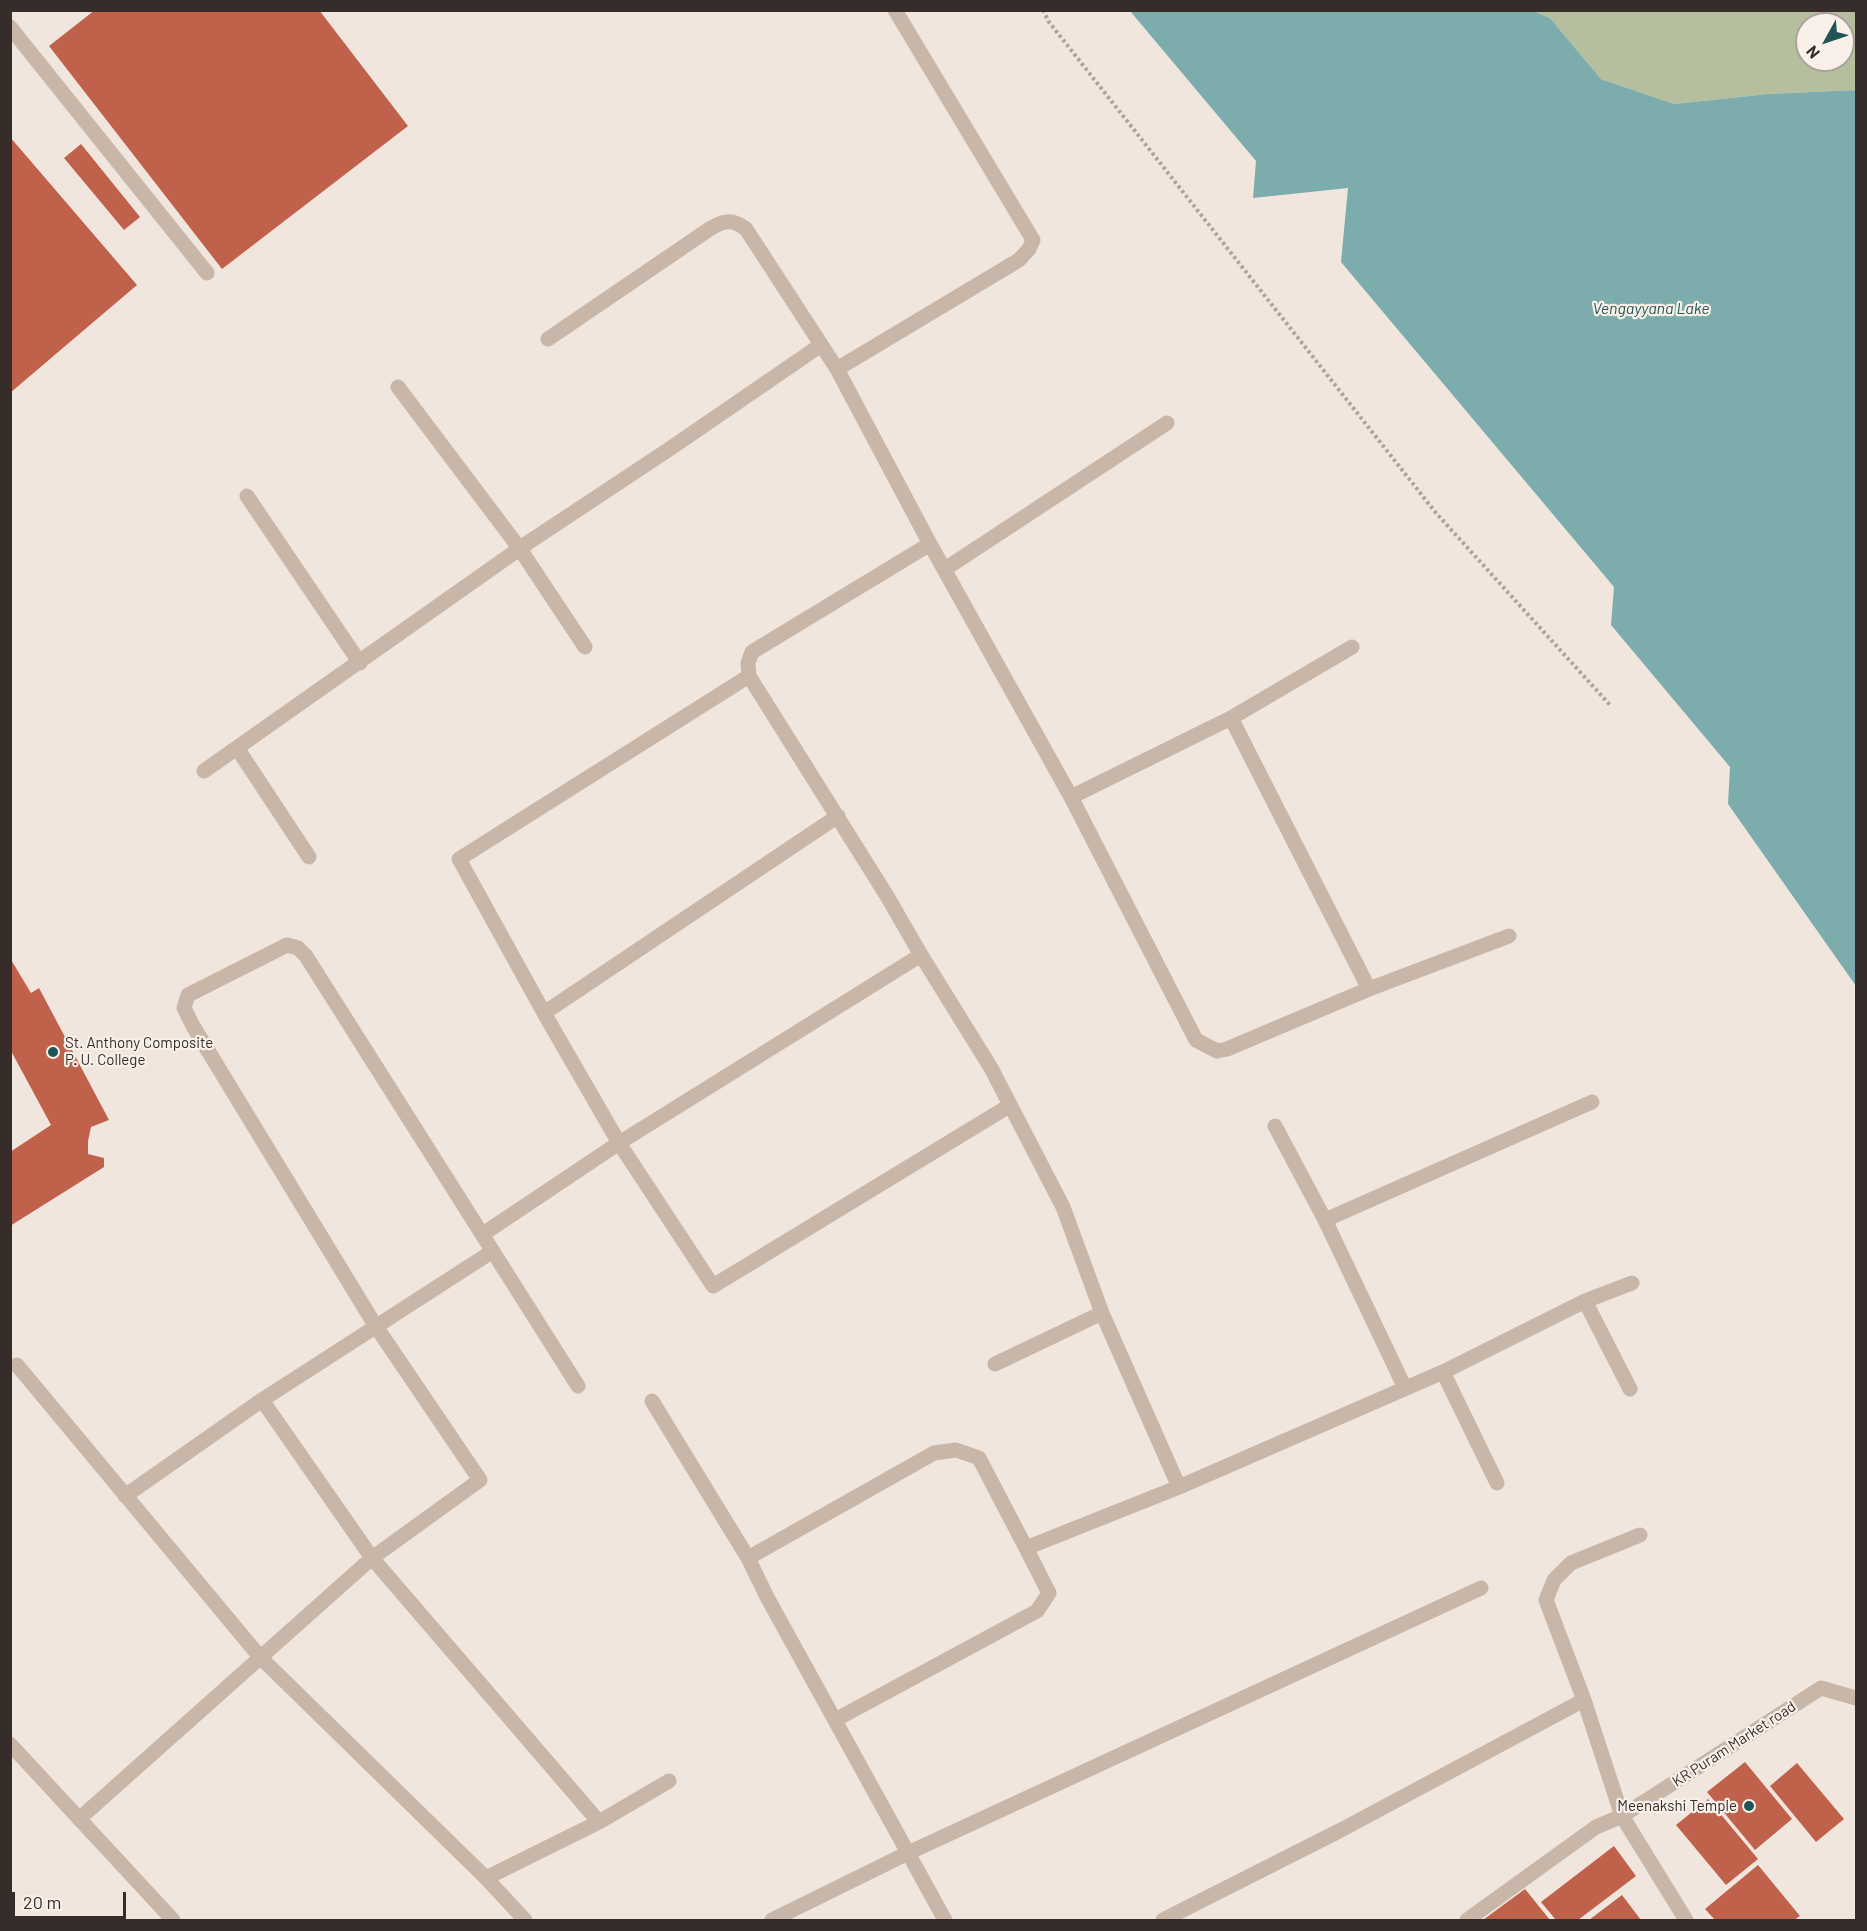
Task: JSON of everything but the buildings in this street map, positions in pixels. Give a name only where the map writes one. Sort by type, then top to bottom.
[{"type":"street","points":[[837,369],[1019,260],[1034,240],[895,10]]},
{"type":"street","points":[[10,27],[207,273]]},
{"type":"street","points":[[548,339],[711,228],[724,221],[736,221],[746,229],[837,369],[930,544],[1071,797],[1196,1040],[1205,1046],[1217,1051],[1238,1046],[1369,989],[1509,936]]},
{"type":"street","points":[[204,771],[520,549],[821,345]]},
{"type":"street","points":[[398,387],[520,549],[585,647]]},
{"type":"street","points":[[945,569],[1167,423]]},
{"type":"street","points":[[247,496],[360,663]]},
{"type":"street","points":[[930,544],[752,652],[748,663],[749,676],[838,816],[991,1068],[1063,1207],[1102,1313],[1179,1487]]},
{"type":"street","points":[[1071,797],[1231,718],[1352,647]]},
{"type":"street","points":[[749,676],[459,859],[619,1143],[713,1286],[1009,1106]]},
{"type":"street","points":[[1231,718],[1369,989]]},
{"type":"street","points":[[237,748],[309,857]]},
{"type":"street","points":[[544,1013],[838,816]]},
{"type":"street","points":[[79,1819],[372,1558],[480,1480],[375,1325],[193,1026],[184,1008],[188,995],[287,945],[298,948],[306,956],[578,1386]]},
{"type":"street","points":[[483,1234],[619,1143],[921,956]]},
{"type":"street","points":[[1325,1220],[1592,1102]]},
{"type":"street","points":[[1275,1126],[1325,1220],[1405,1388]]},
{"type":"street","points":[[125,1496],[262,1400],[493,1251]]},
{"type":"street","points":[[1026,1548],[1179,1487],[1443,1372],[1585,1301],[1632,1283]]},
{"type":"street","points":[[1585,1301],[1630,1389]]},
{"type":"street","points":[[995,1364],[1102,1313]]},
{"type":"street","points":[[17,1365],[260,1657],[486,1878],[525,1920]]},
{"type":"street","points":[[1443,1372],[1497,1483]]},
{"type":"street","points":[[262,1400],[372,1558],[599,1822]]},
{"type":"street","points":[[652,1401],[748,1558],[945,1920]]},
{"type":"street","points":[[748,1558],[934,1453],[956,1450],[979,1458],[1049,1593],[1037,1611],[835,1720]]},
{"type":"street","points":[[1640,1534],[1571,1563],[1554,1580],[1546,1600],[1584,1700],[1622,1816],[1686,1920]]},
{"type":"street","points":[[772,1920],[908,1853],[1481,1588]]},
{"type":"street","name":"KR Puram Market road","points":[[1467,1920],[1596,1827],[1622,1816],[1821,1688],[1857,1698]]},
{"type":"street","points":[[1163,1920],[1341,1830],[1584,1700]]},
{"type":"street","points":[[10,1744],[173,1920]]},
{"type":"street","points":[[486,1878],[599,1822],[669,1781]]},
{"type":"path","points":[[1043,10],[1049,22],[1436,513],[1610,705]]},
{"type":"green space","points":[[1533,11],[1856,11],[1856,90],[1768,94],[1674,104],[1601,79],[1550,18]]},
{"type":"water","name":"Vengayyana Lake","points":[[1130,11],[1533,11],[1550,18],[1601,79],[1674,104],[1768,94],[1856,90],[1856,986],[1728,804],[1730,767],[1611,625],[1614,587],[1341,262],[1348,188],[1253,198],[1256,161]]},
{"type":"place","name":"St. Anthony Composite P. U. College","points":[[53,1052]]},
{"type":"place","name":"Meenakshi Temple","points":[[1749,1806]]}]
